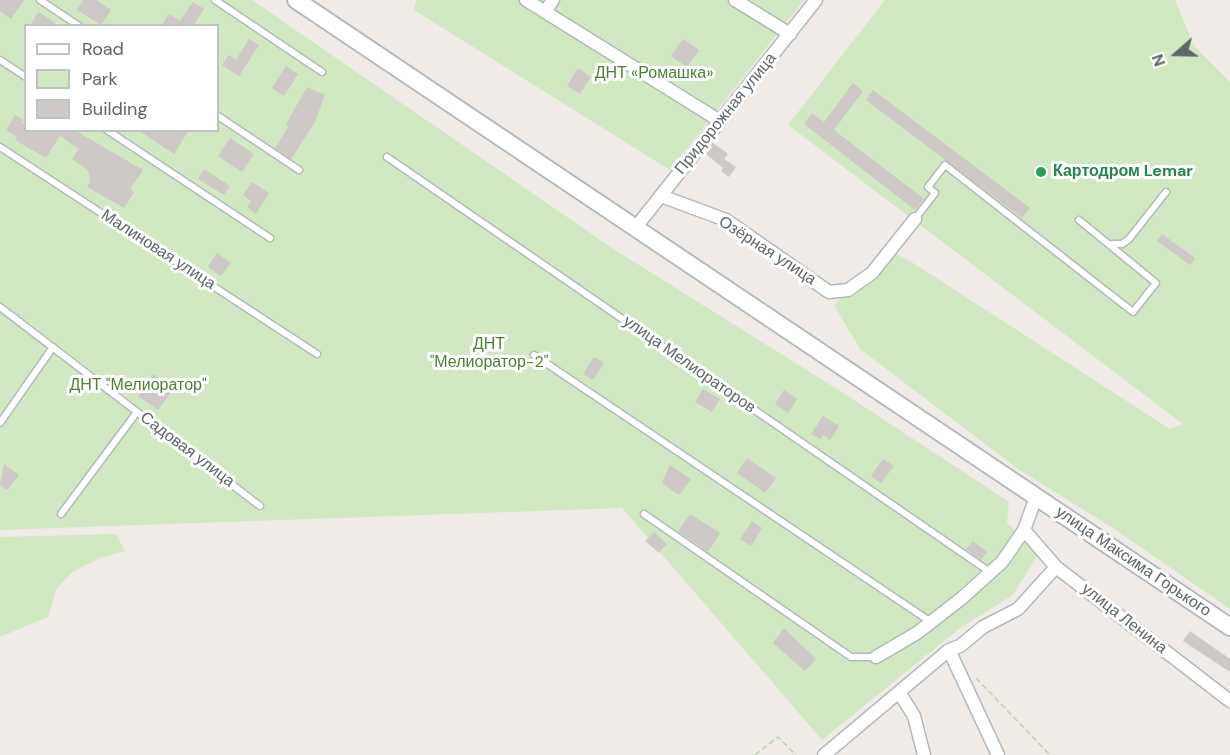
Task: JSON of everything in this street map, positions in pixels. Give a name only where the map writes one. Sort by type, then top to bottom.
[{"type":"main road","name":"улица Максима Горького","points":[[296,0],[1230,627]]},
{"type":"street","points":[[526,0],[720,121]]},
{"type":"street","points":[[545,12],[553,0]]},
{"type":"street","points":[[735,0],[790,34]]},
{"type":"street","name":"Придорожная улица","points":[[636,227],[816,0]]},
{"type":"street","name":"Озёрная улица","points":[[661,196],[726,220],[829,292],[848,290],[872,273],[915,219]]},
{"type":"street","points":[[876,657],[931,622],[1002,562],[1024,530],[1036,497]]},
{"type":"street","name":"улица Ленина","points":[[1024,530],[1044,550],[1056,567],[1230,701]]},
{"type":"street","points":[[824,755],[949,650],[960,646],[983,627],[1018,609],[1056,567]]},
{"type":"street","points":[[949,650],[965,679],[998,755]]},
{"type":"street","points":[[899,692],[914,716],[924,755]]},
{"type":"lane","points":[[40,0],[76,24]]},
{"type":"lane","points":[[215,0],[322,72]]},
{"type":"lane","points":[[0,60],[24,76]]},
{"type":"lane","points":[[219,117],[299,170]]},
{"type":"lane","points":[[110,132],[270,238]]},
{"type":"lane","name":"Малиновая улица","points":[[0,147],[317,354]]},
{"type":"lane","name":"улица Мелиораторов","points":[[387,157],[990,573]]},
{"type":"lane","points":[[915,219],[935,194],[928,187],[945,165],[1133,312],[1156,283],[1079,220]]},
{"type":"lane","points":[[1106,242],[1115,246],[1129,239],[1167,192]]},
{"type":"lane","name":"Садовая улица","points":[[0,307],[260,506]]},
{"type":"lane","points":[[0,423],[53,347]]},
{"type":"lane","points":[[534,355],[931,622]]},
{"type":"lane","points":[[61,514],[137,412]]},
{"type":"lane","points":[[644,514],[851,657],[876,657]]},
{"type":"path","points":[[965,679],[972,675],[1050,755]]},
{"type":"path","points":[[755,755],[778,737],[796,755]]},
{"type":"green space","name":"ДНТ \"Мелиоратор-2\"","points":[[0,0],[252,0],[615,250],[845,394],[1009,502],[1007,523],[1039,553],[1013,595],[960,628],[822,740],[622,508],[0,530]]},
{"type":"green space","name":"ДНТ «Ромашка»","points":[[416,0],[804,0],[670,170],[414,10]]},
{"type":"green space","name":"Картодром Lemar","points":[[885,0],[1175,0],[1194,46],[1230,82],[1230,609],[1116,530],[1018,469],[860,349],[834,305],[890,251],[910,261],[1170,429],[1183,424],[788,125]]},
{"type":"green space","points":[[116,534],[125,551],[100,558],[72,572],[57,588],[48,617],[0,637],[0,537]]},
{"type":"building","points":[[0,0],[24,0],[11,19],[0,11]]},
{"type":"building","points":[[83,0],[96,0],[111,10],[99,24],[77,10]]},
{"type":"building","points":[[193,2],[204,9],[194,24],[162,24],[169,14],[180,21]]},
{"type":"building","points":[[38,12],[56,24],[31,24]]},
{"type":"building","points":[[249,39],[259,45],[239,76],[222,65],[229,55],[236,60]]},
{"type":"building","points":[[683,39],[699,50],[687,67],[671,56]]},
{"type":"building","points":[[286,66],[298,74],[284,96],[272,88]]},
{"type":"building","points":[[578,68],[591,77],[580,94],[567,86]]},
{"type":"building","points":[[853,83],[863,91],[834,130],[924,199],[915,210],[804,124],[812,113],[824,122]]},
{"type":"building","points":[[307,87],[325,95],[315,122],[291,159],[275,148],[289,126],[286,124]]},
{"type":"building","points":[[873,90],[1030,208],[1022,218],[866,100]]},
{"type":"building","points":[[15,115],[24,120],[22,123],[24,132],[77,132],[143,170],[130,189],[134,192],[124,208],[87,187],[90,182],[88,170],[72,159],[79,149],[60,136],[46,158],[15,140],[17,137],[6,130]]},
{"type":"building","points":[[141,132],[188,132],[174,154]]},
{"type":"building","points":[[230,138],[254,154],[242,172],[218,156]]},
{"type":"building","points":[[713,143],[728,154],[724,159],[736,167],[729,177],[721,171],[723,168],[705,153]]},
{"type":"building","points":[[204,169],[230,186],[224,195],[198,179]]},
{"type":"building","points":[[252,182],[269,193],[256,214],[247,207],[251,201],[243,195]]},
{"type":"building","points":[[1162,234],[1195,258],[1190,265],[1157,241]]},
{"type":"building","points":[[217,253],[231,263],[221,276],[208,267]]},
{"type":"building","points":[[594,357],[604,363],[593,380],[583,374]]},
{"type":"building","points":[[153,374],[174,388],[158,410],[138,396]]},
{"type":"building","points":[[703,389],[720,399],[712,412],[695,402]]},
{"type":"building","points":[[784,390],[797,399],[788,413],[775,404]]},
{"type":"building","points":[[823,416],[839,426],[830,440],[823,435],[820,439],[811,434]]},
{"type":"building","points":[[747,458],[776,478],[765,493],[737,473]]},
{"type":"building","points":[[883,459],[894,466],[881,483],[871,476]]},
{"type":"building","points":[[4,464],[19,475],[7,490],[0,485]]},
{"type":"building","points":[[670,465],[691,479],[679,495],[662,483]]},
{"type":"building","points":[[690,514],[720,533],[708,552],[678,531]]},
{"type":"building","points":[[752,521],[762,528],[751,546],[740,539]]},
{"type":"building","points":[[654,532],[667,544],[659,553],[645,541]]},
{"type":"building","points":[[973,541],[987,552],[981,560],[966,549]]},
{"type":"building","points":[[784,628],[816,659],[805,671],[773,643]]},
{"type":"building","points":[[1190,631],[1230,659],[1230,672],[1183,641]]},
{"type":"place","name":"Картодром Lemar","points":[[1041,172]]},
{"type":"park label","name":"ДНТ \"Мелиоратор\"","points":[[138,386]]}]
